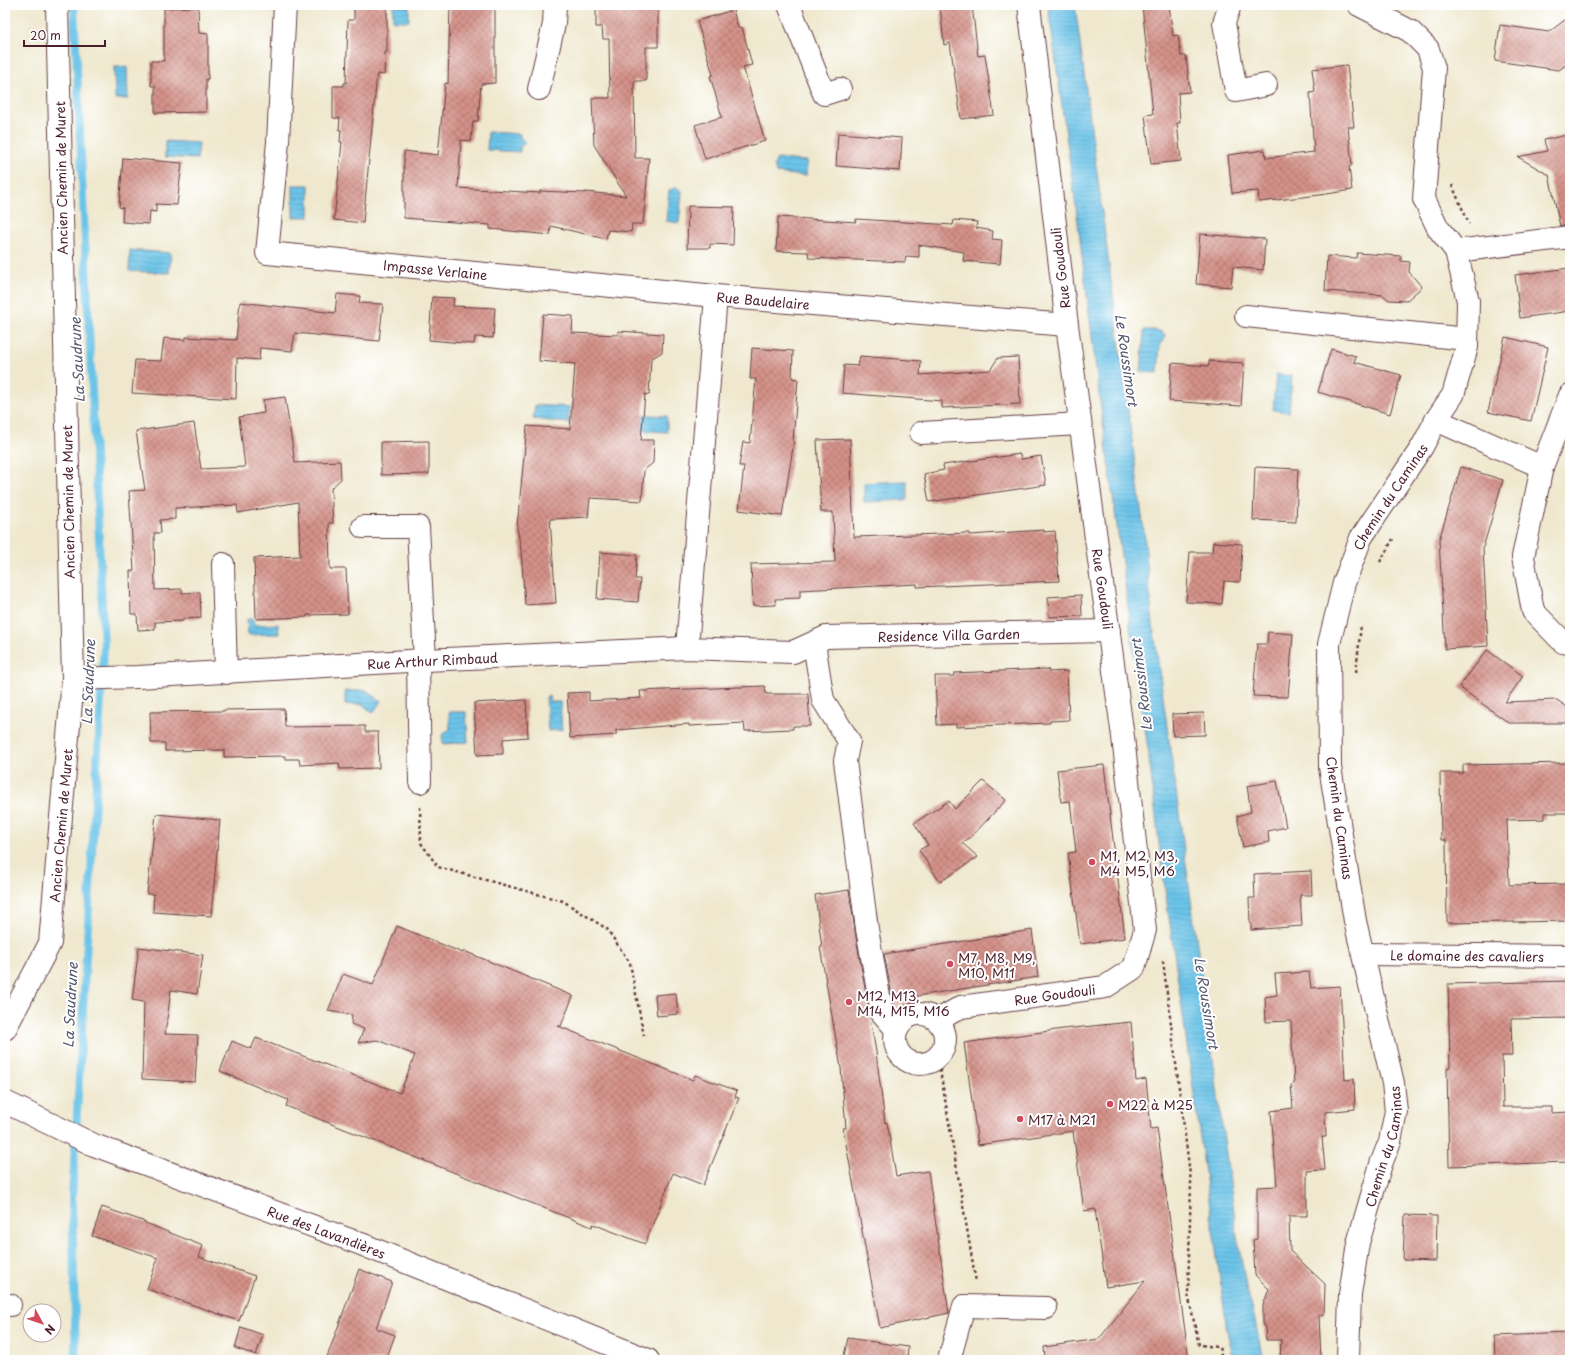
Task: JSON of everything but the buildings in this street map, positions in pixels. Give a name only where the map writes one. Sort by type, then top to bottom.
[{"type":"street","name":"Ancien Chemin de Muret","points":[[5,1029],[50,943],[73,678],[57,5]]},
{"type":"street","name":"Impasse Verlaine","points":[[286,5],[278,142],[267,253],[716,296]]},
{"type":"street","points":[[539,90],[554,24],[555,5]]},
{"type":"street","points":[[789,5],[824,94],[840,89]]},
{"type":"street","name":"Rue Goudouli","points":[[938,1020],[961,1007],[1105,986],[1134,968],[1145,930],[1123,737],[1067,325],[1029,5]]},
{"type":"street","points":[[1230,5],[1224,23],[1236,91],[1266,85]]},
{"type":"street","points":[[1359,5],[1410,31],[1428,49],[1434,68],[1424,199],[1438,228],[1456,251],[1570,237]]},
{"type":"street","name":"Chemin du Caminas","points":[[1348,1360],[1350,1294],[1358,1243],[1381,1164],[1390,1141],[1396,1111],[1393,1083],[1356,921],[1330,767],[1329,644],[1344,583],[1361,538],[1422,448],[1436,420],[1452,395],[1467,339],[1468,302],[1456,251]]},
{"type":"street","name":"Rue Baudelaire","points":[[687,648],[716,296],[1067,325]]},
{"type":"street","points":[[1246,316],[1467,339]]},
{"type":"street","points":[[1570,395],[1542,467],[1523,557],[1533,611],[1563,642],[1570,642]]},
{"type":"street","points":[[1436,420],[1542,467]]},
{"type":"street","points":[[921,433],[1080,424]]},
{"type":"street","points":[[363,527],[418,527],[422,660],[420,782]]},
{"type":"street","points":[[223,564],[226,673]]},
{"type":"street","name":"Residence Villa Garden","points":[[793,652],[826,637],[1109,631]]},
{"type":"street","points":[[814,643],[823,700],[849,742],[845,761],[867,929],[882,1013],[896,1030]]},
{"type":"street","name":"Rue Arthur Rimbaud","points":[[73,678],[138,678],[422,660],[687,648],[793,652]]},
{"type":"street","name":"Le domaine des cavaliers","points":[[1363,954],[1570,956]]},
{"type":"street","points":[[915,1014],[931,1016],[938,1020],[943,1026],[946,1034],[946,1043],[938,1058],[930,1063],[921,1065],[913,1064],[905,1060],[899,1053],[896,1046],[896,1030],[904,1020],[915,1014]]},
{"type":"street","name":"Rue des Lavandières","points":[[5,1102],[104,1149],[361,1244],[648,1360]]},
{"type":"street","points":[[949,1360],[964,1306],[1046,1308]]},
{"type":"path","points":[[1450,182],[1481,248]]},
{"type":"path","name":"Chemin du Caminas","points":[[1378,567],[1395,535]]},
{"type":"path","points":[[1355,679],[1362,622]]},
{"type":"path","points":[[420,782],[421,843],[438,867],[563,901],[607,929],[630,963],[644,1036]]},
{"type":"path","points":[[1162,954],[1191,1182],[1188,1294],[1199,1346],[1219,1347],[1222,1360]]},
{"type":"path","points":[[938,1058],[981,1306]]},
{"type":"water","points":[[393,5],[409,5],[409,21],[393,21]]},
{"type":"water","name":"Le Roussimort","points":[[1048,5],[1075,5],[1144,532],[1152,617],[1237,1234],[1247,1292],[1252,1306],[1263,1360],[1234,1360],[1228,1336],[1161,860],[1148,749],[1130,626],[1076,207]]},
{"type":"water","points":[[114,67],[127,67],[128,99],[115,99]]},
{"type":"water","points":[[488,132],[520,134],[524,144],[520,147],[520,152],[487,150]]},
{"type":"water","points":[[165,141],[199,143],[197,159],[165,157]]},
{"type":"water","points":[[777,159],[807,161],[806,176],[776,173],[774,165]]},
{"type":"water","points":[[293,185],[309,185],[309,217],[293,217]]},
{"type":"water","points":[[678,188],[682,192],[679,223],[666,221],[669,190]]},
{"type":"water","points":[[130,250],[171,253],[169,273],[129,271]]},
{"type":"water","points":[[1144,330],[1158,331],[1165,335],[1164,341],[1160,343],[1158,373],[1141,372]]},
{"type":"water","points":[[1276,374],[1292,376],[1289,412],[1273,410]]},
{"type":"water","points":[[535,405],[570,407],[568,423],[533,419]]},
{"type":"water","points":[[635,414],[667,416],[667,432],[634,430]]},
{"type":"water","points":[[907,481],[907,500],[864,502],[864,483]]},
{"type":"water","points":[[247,619],[253,619],[254,625],[278,624],[279,634],[248,635]]},
{"type":"water","points":[[366,690],[381,701],[373,713],[362,704],[345,705],[345,691]]},
{"type":"water","points":[[549,696],[550,702],[560,702],[562,730],[548,731],[546,697]]},
{"type":"water","points":[[449,712],[466,712],[468,742],[443,744],[442,735],[450,729]]},
{"type":"waterway","name":"La Saudrune","points":[[74,5],[104,647],[72,1199],[76,1360]]},
{"type":"place","name":"M1, M2, M3, M4 M5, M6","points":[[1092,862]]},
{"type":"place","name":"M7, M8, M9, M10, M11","points":[[950,964]]},
{"type":"place","name":"M12, M13, M14, M15, M16","points":[[849,1002]]},
{"type":"place","name":"M22 à M25","points":[[1110,1104]]},
{"type":"place","name":"M17 à M21","points":[[1020,1119]]}]
